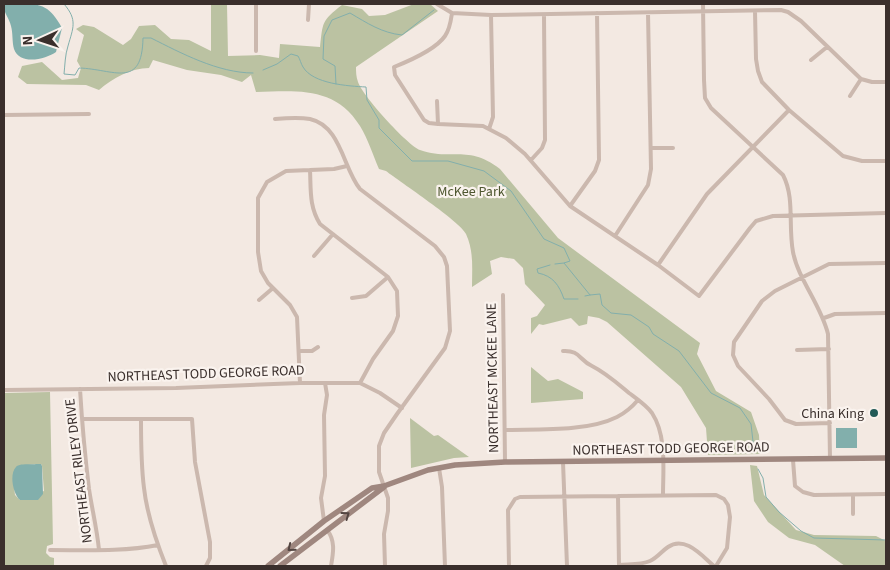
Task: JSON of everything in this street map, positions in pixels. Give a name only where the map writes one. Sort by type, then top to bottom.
[{"type":"main road","name":"NORTHEAST TODD GEORGE ROAD","points":[[384,486],[439,468],[455,465],[505,462],[886,458]]},
{"type":"main road","points":[[269,566],[324,521],[372,488],[384,486]]},
{"type":"main road","points":[[280,566],[384,486]]},
{"type":"street","points":[[256,4],[256,51]]},
{"type":"street","points":[[308,20],[309,4]]},
{"type":"street","points":[[437,4],[452,13],[491,15],[781,10],[788,12],[801,21],[861,79],[872,82],[886,82]]},
{"type":"street","points":[[703,4],[705,98],[711,108],[782,175],[790,193],[793,254],[824,318],[828,334],[830,459]]},
{"type":"street","points":[[755,11],[756,59],[762,82],[790,110],[843,156],[862,161],[886,161]]},
{"type":"street","points":[[452,13],[448,32],[443,38],[421,54],[394,67],[394,72],[420,116],[429,123],[483,126],[506,138],[531,160],[570,206],[658,265],[699,296],[756,221],[774,216],[790,215],[886,213]]},
{"type":"street","points":[[570,206],[595,170],[599,160],[597,13]]},
{"type":"street","points":[[615,236],[648,185],[652,169],[648,13]]},
{"type":"street","points":[[489,129],[493,117],[491,15]]},
{"type":"street","points":[[531,160],[542,148],[546,129],[544,15]]},
{"type":"street","points":[[811,60],[827,47]]},
{"type":"street","points":[[850,96],[861,79]]},
{"type":"street","points":[[437,101],[438,124]]},
{"type":"street","points":[[658,265],[707,194],[790,110]]},
{"type":"street","points":[[4,115],[89,114]]},
{"type":"street","points":[[275,119],[305,118],[317,121],[325,126],[337,141],[353,180],[360,189],[435,246],[444,257],[448,266],[450,331],[445,348],[384,433],[379,446],[379,472],[388,498],[384,534],[385,566]]},
{"type":"street","points":[[651,148],[673,148]]},
{"type":"street","points":[[300,383],[297,317],[290,305],[273,288],[261,271],[258,242],[258,198],[267,182],[286,171],[334,169],[347,166]]},
{"type":"street","points":[[310,170],[311,200],[314,213],[320,224],[388,278],[396,291],[398,316],[393,331],[373,359],[360,383]]},
{"type":"street","points":[[314,256],[334,234]]},
{"type":"street","points":[[830,423],[796,424],[785,420],[769,399],[738,366],[733,355],[734,342],[762,301],[770,294],[833,264],[886,263]]},
{"type":"street","points":[[352,298],[366,296],[388,278]]},
{"type":"street","points":[[259,300],[273,288]]},
{"type":"street","name":"NORTHEAST MCKEE LANE","points":[[503,294],[505,462]]},
{"type":"street","points":[[824,318],[835,314],[886,313]]},
{"type":"street","points":[[299,351],[312,351],[318,347]]},
{"type":"street","points":[[797,350],[829,349]]},
{"type":"street","points":[[563,351],[572,350],[584,362],[610,377],[649,409],[657,423],[661,437],[663,495]]},
{"type":"street","points":[[324,521],[321,498],[325,476],[324,415],[327,395],[325,383]]},
{"type":"street","name":"NORTHEAST TODD GEORGE ROAD","points":[[4,390],[360,383],[380,393],[402,408]]},
{"type":"street","name":"NORTHEAST RILEY DRIVE","points":[[80,389],[90,489],[98,533],[98,550]]},
{"type":"street","points":[[505,430],[562,429],[593,424],[616,418],[626,412],[638,400]]},
{"type":"street","points":[[82,419],[192,419],[195,462],[210,542],[210,558],[206,566]]},
{"type":"street","points":[[141,419],[144,490],[148,513],[166,566]]},
{"type":"street","points":[[793,460],[795,486],[802,492],[814,495],[886,494]]},
{"type":"street","points":[[563,462],[567,566]]},
{"type":"street","points":[[439,468],[442,487],[445,566]]},
{"type":"street","points":[[509,566],[508,518],[510,504],[520,497],[663,495],[716,495],[724,499],[730,511],[727,548],[715,566],[689,546],[672,544],[650,561],[619,566],[618,496]]},
{"type":"street","points":[[853,495],[853,514]]},
{"type":"street","points":[[326,529],[333,542],[331,566]]},
{"type":"street","points":[[50,550],[144,548],[158,545]]},
{"type":"green space","name":"McKee Park","points":[[211,4],[227,4],[228,56],[260,55],[279,58],[280,44],[320,47],[324,23],[342,5],[362,9],[369,16],[385,15],[414,4],[430,4],[438,11],[356,67],[356,76],[361,88],[396,130],[420,150],[431,153],[478,157],[489,161],[500,169],[558,238],[700,343],[697,354],[716,391],[751,412],[759,435],[760,454],[708,455],[706,428],[681,387],[607,322],[588,316],[587,324],[579,326],[571,318],[543,325],[539,324],[531,334],[531,318],[537,316],[545,305],[525,284],[523,268],[514,259],[501,257],[490,261],[492,274],[472,287],[472,260],[469,240],[462,228],[386,171],[379,169],[360,126],[350,113],[327,97],[286,91],[256,92],[251,75],[242,82],[221,75],[187,70],[153,60],[149,68],[142,68],[122,74],[99,90],[86,85],[27,84],[18,77],[22,66],[42,62],[62,80],[78,78],[81,68],[77,61],[84,35],[76,29],[83,25],[94,27],[123,45],[131,39],[139,26],[155,25],[171,39],[189,40],[211,51]]},
{"type":"green space","points":[[531,367],[548,381],[558,379],[583,392],[583,399],[531,403]]},
{"type":"green space","points":[[50,392],[53,544],[47,546],[46,553],[54,558],[54,566],[4,566],[4,393]],"holes":[[[41,464],[44,491],[20,500],[15,495],[13,479],[28,465]]]},
{"type":"green space","points":[[410,418],[434,436],[438,435],[469,457],[454,458],[411,468]]},
{"type":"green space","points":[[750,465],[757,466],[764,495],[796,530],[814,535],[876,536],[886,541],[886,566],[845,566],[815,545],[789,538],[768,522],[754,501]]},
{"type":"water","points":[[4,4],[32,4],[51,12],[62,28],[56,52],[34,60],[22,58],[17,54],[14,49],[12,29],[4,10]]},
{"type":"water","points":[[836,428],[857,428],[857,448],[836,448]]},
{"type":"water","points":[[41,464],[43,494],[38,500],[20,500],[15,493],[13,484],[14,470],[20,465]]},
{"type":"waterway","points":[[64,4],[73,20],[64,74],[75,75],[79,68],[114,73],[132,71],[138,65],[143,38],[151,38],[187,56],[213,66],[227,70],[253,73]]},
{"type":"waterway","points":[[336,84],[335,66],[323,59],[324,36],[332,20],[350,13],[381,30],[402,35],[434,10]]},
{"type":"waterway","points":[[263,70],[277,64],[291,54],[298,56],[308,73],[323,81],[366,87],[367,100],[379,120],[379,128],[412,161],[448,161],[484,171],[511,191],[544,239],[564,248],[570,261],[564,263],[590,295],[600,294],[602,305],[611,313],[631,315],[649,327],[653,334],[679,351],[711,393],[740,408],[751,424],[754,450]]},
{"type":"waterway","points":[[555,264],[564,263]]},
{"type":"waterway","points":[[550,265],[537,269],[538,273],[552,279],[560,289],[564,299],[578,299]]},
{"type":"waterway","points":[[585,296],[590,295]]},
{"type":"waterway","points":[[758,469],[763,478],[766,497],[779,512],[801,531],[814,538],[886,540]]},
{"type":"place","name":"China King","points":[[874,413]]}]
